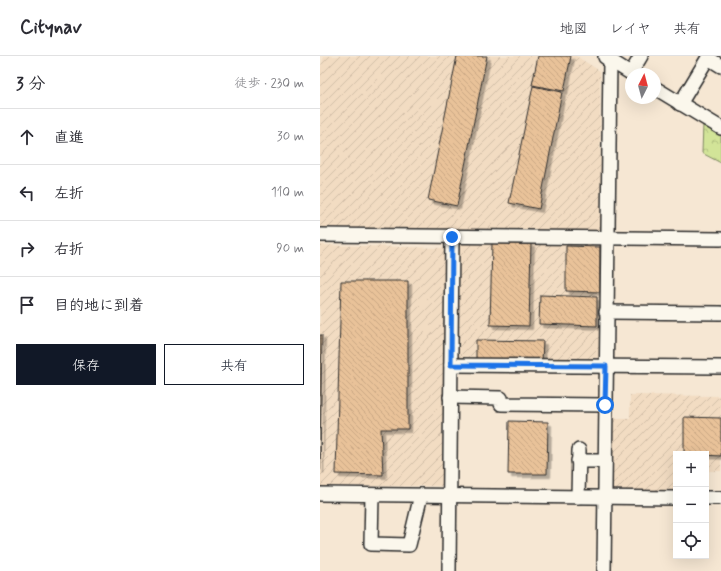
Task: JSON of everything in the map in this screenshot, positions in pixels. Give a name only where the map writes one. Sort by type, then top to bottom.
[{"type":"street","points":[[634,68],[641,56]]},
{"type":"street","points":[[606,57],[625,70]]},
{"type":"street","points":[[604,571],[607,238],[606,57]]},
{"type":"street","points":[[680,104],[709,57],[721,66]]},
{"type":"street","points":[[661,92],[721,128]]},
{"type":"street","points":[[320,235],[721,239]]},
{"type":"street","points":[[449,571],[452,237]]},
{"type":"street","points":[[606,312],[721,313]]},
{"type":"street","points":[[451,365],[721,367]]},
{"type":"street","points":[[450,397],[501,398],[501,404],[605,405]]},
{"type":"street","points":[[578,497],[579,455],[605,461]]},
{"type":"street","points":[[320,494],[673,498]]},
{"type":"street","points":[[372,495],[371,544],[409,545],[421,495]]},
{"type":"street","points":[[709,498],[721,498]]},
{"type":"shaded area","points":[[324,56],[576,56],[600,71],[601,235],[320,230],[320,69]]},
{"type":"shaded area","points":[[457,242],[603,244],[601,363],[455,361]]},
{"type":"shaded area","points":[[320,245],[445,248],[442,486],[320,486]]},
{"type":"shaded area","points":[[630,395],[721,396],[721,471],[709,471],[709,451],[673,451],[673,494],[607,494],[608,418],[630,418]]},
{"type":"green space","points":[[703,124],[721,134],[721,163],[702,153]]},
{"type":"building","points":[[457,56],[487,56],[457,206],[428,200]]},
{"type":"building","points":[[538,56],[571,56],[564,91],[532,85]]},
{"type":"building","points":[[533,86],[562,92],[539,209],[509,203]]},
{"type":"building","points":[[492,243],[531,243],[529,326],[490,325]]},
{"type":"building","points":[[566,246],[600,247],[600,292],[566,291]]},
{"type":"building","points":[[341,281],[408,281],[408,429],[381,429],[383,475],[336,474]]},
{"type":"building","points":[[540,295],[597,297],[597,326],[539,324]]},
{"type":"building","points":[[320,335],[322,335],[320,470]]},
{"type":"building","points":[[476,340],[543,341],[542,362],[476,361]]},
{"type":"building","points":[[684,417],[721,418],[721,456],[709,455],[709,451],[684,451]]},
{"type":"building","points":[[509,421],[548,422],[547,474],[508,474]]},
{"type":"route","points":[[452,237],[451,365],[606,366],[605,405]]}]
